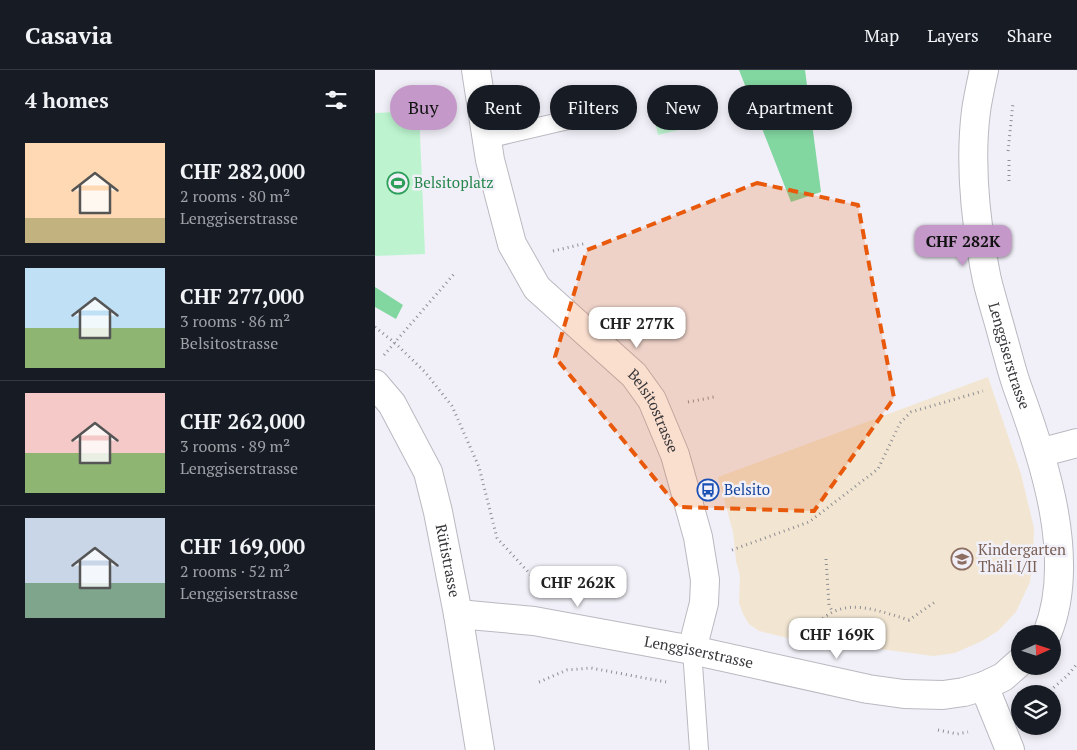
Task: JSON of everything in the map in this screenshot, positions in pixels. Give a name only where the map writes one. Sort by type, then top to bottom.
[{"type":"street","name":"Belsitostrasse","points":[[476,70],[490,160],[512,244],[537,288],[634,376],[652,400],[675,455],[703,561],[705,580],[704,603],[692,650]]},
{"type":"street","name":"Lenggiserstrasse","points":[[984,70],[976,112],[973,151],[979,235],[987,281],[1017,387],[1043,452],[1063,516],[1069,561],[1061,607],[1052,625]]},
{"type":"street","name":"Rütistrasse","points":[[375,384],[392,404],[428,472],[438,512],[458,614],[481,750]]},
{"type":"street","points":[[1043,452],[1077,443]]},
{"type":"street","name":"Lenggiserstrasse","points":[[458,614],[534,621],[692,650],[868,689],[904,694],[943,695],[964,692],[984,686],[1011,669]]},
{"type":"street","points":[[984,686],[1009,750]]},
{"type":"lane","points":[[487,139],[550,124]]},
{"type":"lane","points":[[692,650],[699,750]]},
{"type":"path","points":[[1009,188],[1008,152],[1013,95]]},
{"type":"path","points":[[551,251],[587,243]]},
{"type":"path","points":[[395,343],[454,274]]},
{"type":"path","points":[[375,328],[395,343],[425,372],[452,406],[479,467],[497,538],[531,575]]},
{"type":"path","points":[[726,552],[809,522],[878,469],[900,423],[911,412],[990,389]]},
{"type":"path","points":[[679,404],[714,397]]},
{"type":"path","points":[[826,560],[829,605],[833,612]]},
{"type":"path","points":[[800,649],[812,629],[833,612],[850,606],[869,607],[909,620],[935,602]]},
{"type":"path","points":[[1056,685],[1077,664]]},
{"type":"highlighted area","points":[[757,183],[858,205],[894,398],[814,511],[678,507],[555,357],[587,250]]},
{"type":"shaded area","points":[[988,377],[1021,474],[1034,528],[1030,582],[1016,612],[998,631],[982,641],[955,653],[933,656],[812,640],[796,640],[759,631],[749,624],[739,603],[740,576],[736,561],[733,532],[718,477]]},
{"type":"green space","points":[[739,70],[805,70],[807,85],[745,85]]},
{"type":"green space","name":"Belsitoplatz","points":[[390,112],[390,130],[420,130],[425,254],[375,256],[375,113]]},
{"type":"green space","points":[[657,130],[679,130],[658,135]]},
{"type":"green space","points":[[763,130],[813,130],[821,192],[791,202]]},
{"type":"green space","points":[[375,287],[403,305],[396,319],[375,307]]},
{"type":"place","name":"Belsitoplatz","points":[[398,183]]},
{"type":"place","name":"Belsito","points":[[708,490]]},
{"type":"place","name":"Kindergarten Thäli I/II","points":[[962,559]]}]
